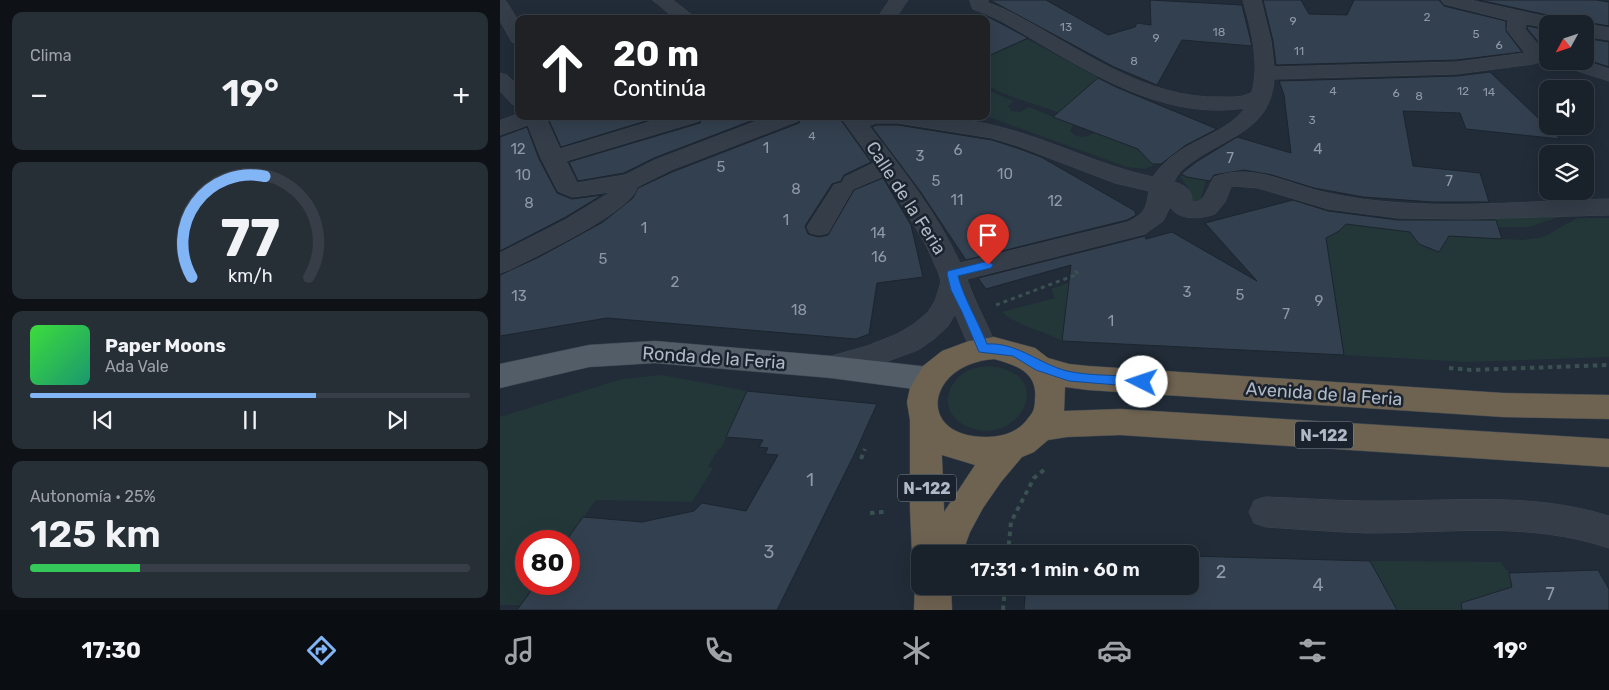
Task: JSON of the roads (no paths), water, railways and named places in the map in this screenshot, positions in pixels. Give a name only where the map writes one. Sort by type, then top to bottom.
[{"type":"highway","name":"N-122","points":[[925,422],[945,442],[963,449],[983,452],[1010,448],[1026,441],[1047,419],[1052,401],[1050,382],[1040,366],[1016,352],[994,348],[972,350],[954,357],[929,378],[922,398],[925,422],[926,509],[929,545]]},
{"type":"highway","name":"Avenida de la Feria","points":[[1040,366],[1060,374],[1088,378],[1503,405],[1609,406]]},
{"type":"highway","name":"N-122","points":[[1040,428],[1085,422],[1120,422],[1609,453]]},
{"type":"highway","name":"N-122","points":[[947,545],[969,500],[1010,448]]},
{"type":"main road","name":"Ronda de la Feria","points":[[500,376],[589,356],[668,352],[929,378]]},
{"type":"street","points":[[662,0],[683,15]]},
{"type":"street","points":[[889,15],[899,0]]},
{"type":"street","points":[[979,0],[979,4],[983,7],[1006,17],[1092,66],[1152,90],[1208,104],[1254,100],[1261,94]]},
{"type":"street","points":[[831,367],[883,352],[922,334],[944,313],[951,298],[953,278],[1145,224],[1152,219],[1159,207],[1162,187],[1167,173],[1177,162],[1225,134],[1252,114],[1261,94],[1266,73],[1260,26],[1252,0]]},
{"type":"street","points":[[1457,1],[1539,21]]},
{"type":"street","points":[[500,5],[515,31]]},
{"type":"street","points":[[1266,73],[1457,68],[1536,56],[1516,30],[1517,16]]},
{"type":"street","points":[[1594,32],[1609,34]]},
{"type":"street","points":[[1594,69],[1609,74]]},
{"type":"street","points":[[500,78],[515,76]]},
{"type":"street","points":[[500,78],[515,95]]},
{"type":"street","points":[[500,129],[523,120]]},
{"type":"street","points":[[535,120],[566,186],[572,190],[626,182],[663,165],[780,120]]},
{"type":"street","points":[[552,158],[679,120]]},
{"type":"street","name":"Calle de la Feria","points":[[853,120],[888,165],[921,214],[942,250],[983,348]]},
{"type":"street","points":[[918,120],[1002,133],[1116,176],[1179,192],[1182,206],[1197,211],[1203,211],[1210,206],[1222,182],[1237,178],[1256,180],[1344,204],[1423,211],[1609,206]]},
{"type":"street","points":[[987,120],[1000,126],[1002,133]]},
{"type":"street","points":[[819,227],[847,186],[888,165]]},
{"type":"street","points":[[500,264],[574,226],[618,198],[625,190],[626,182]]},
{"type":"street","points":[[1266,512],[1368,517],[1483,515],[1550,518],[1576,522],[1609,532]]}]
